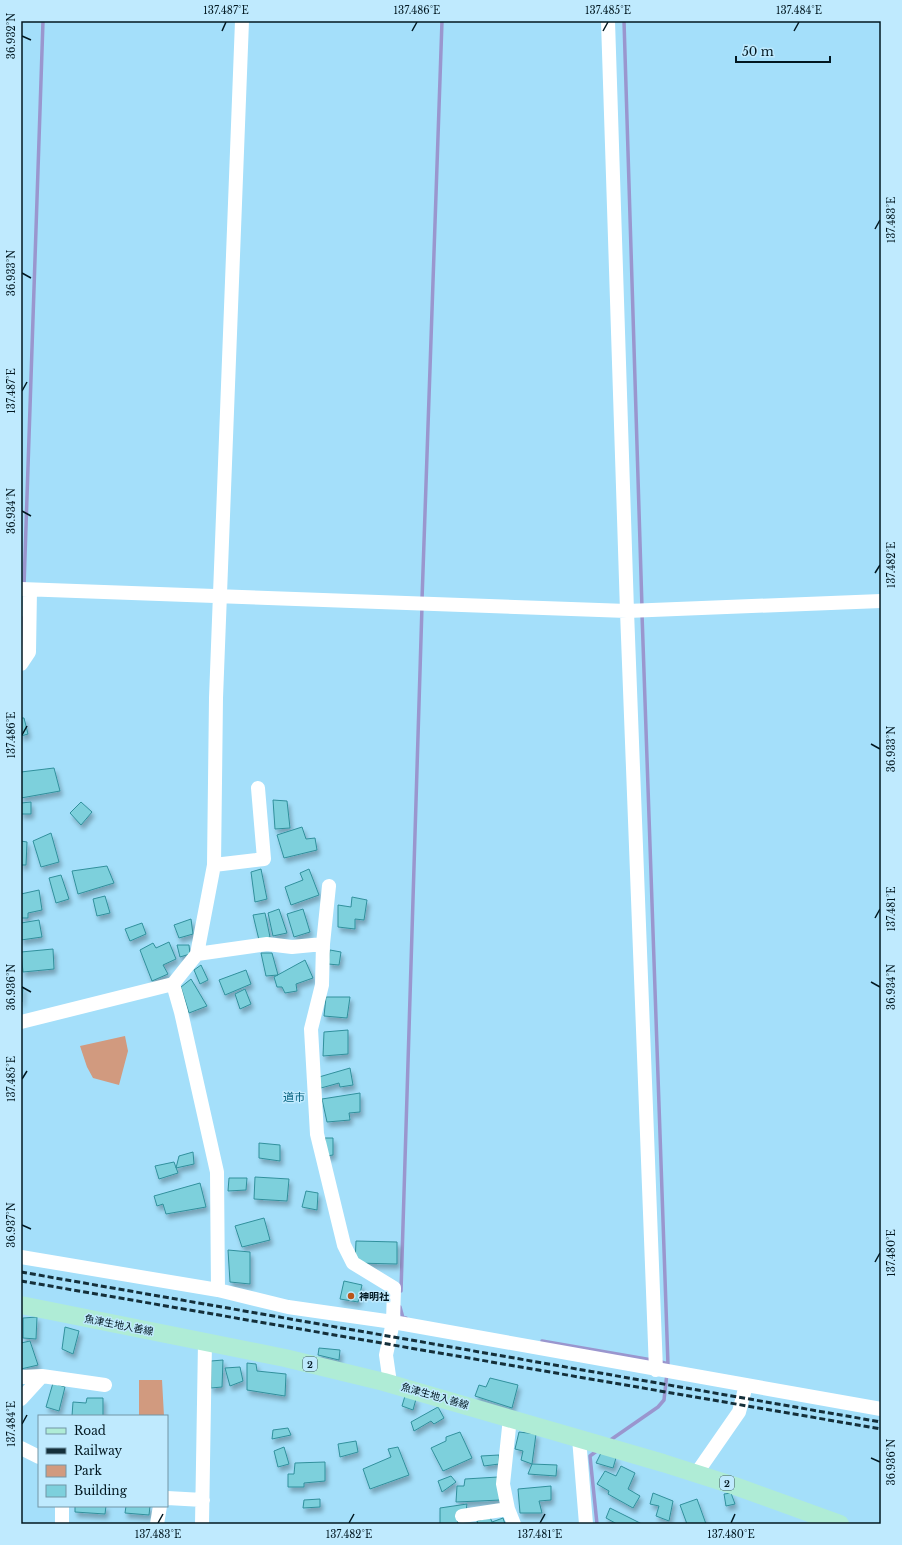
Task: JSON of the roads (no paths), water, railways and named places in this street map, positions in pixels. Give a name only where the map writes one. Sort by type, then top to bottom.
[{"type":"main road","name":"魚津生地入善線","points":[[21,1305],[285,1358],[390,1383],[587,1440],[696,1474],[840,1524]]},
{"type":"street","points":[[21,1022],[173,984],[197,954],[214,865],[216,698],[222,597],[242,21]]},
{"type":"street","points":[[608,21],[627,611],[656,1370]]},
{"type":"street","points":[[21,664],[29,652],[26,590],[627,611],[881,601]]},
{"type":"street","points":[[214,865],[264,859],[258,788]]},
{"type":"street","points":[[329,886],[323,944],[322,985],[311,1029],[317,1134],[344,1245],[353,1263],[394,1288],[393,1322],[386,1355],[390,1383]]},
{"type":"street","points":[[197,954],[267,944],[292,947],[323,944]]},
{"type":"street","points":[[173,984],[181,1012],[217,1172],[218,1290]]},
{"type":"street","points":[[21,1257],[218,1290],[288,1307],[393,1322],[881,1409]]},
{"type":"street","points":[[202,1524],[205,1342]]},
{"type":"street","points":[[21,1399],[42,1376]]},
{"type":"street","points":[[21,1377],[42,1376],[105,1384]]},
{"type":"street","points":[[696,1474],[739,1412],[746,1385]]},
{"type":"street","points":[[510,1418],[502,1484],[508,1509],[514,1524]]},
{"type":"street","points":[[586,1524],[587,1440]]},
{"type":"street","points":[[21,1448],[38,1457]]},
{"type":"street","points":[[168,1498],[203,1500]]},
{"type":"street","points":[[62,1507],[62,1524]]},
{"type":"street","points":[[157,1524],[160,1507]]},
{"type":"street","points":[[462,1516],[508,1509]]},
{"type":"waterway","points":[[24,586],[43,21]]},
{"type":"waterway","points":[[422,600],[442,21]]},
{"type":"waterway","points":[[624,21],[642,608]]},
{"type":"waterway","points":[[401,1291],[422,606]]},
{"type":"waterway","points":[[642,614],[668,1365]]},
{"type":"waterway","points":[[21,644],[23,618]]},
{"type":"waterway","points":[[400,1307],[403,1318],[406,1318]]},
{"type":"waterway","points":[[542,1341],[652,1360]]},
{"type":"waterway","points":[[658,1361],[668,1364]]},
{"type":"waterway","points":[[609,1441],[658,1407],[664,1400],[667,1373]]},
{"type":"waterway","points":[[597,1524],[590,1456],[598,1450]]},
{"type":"railway","points":[[21,1272],[881,1422]]},
{"type":"railway","points":[[21,1281],[881,1429]]},
{"type":"place","name":"神明社","points":[[351,1296]]},
{"type":"district","name":"道市","points":[[294,1097]]}]
